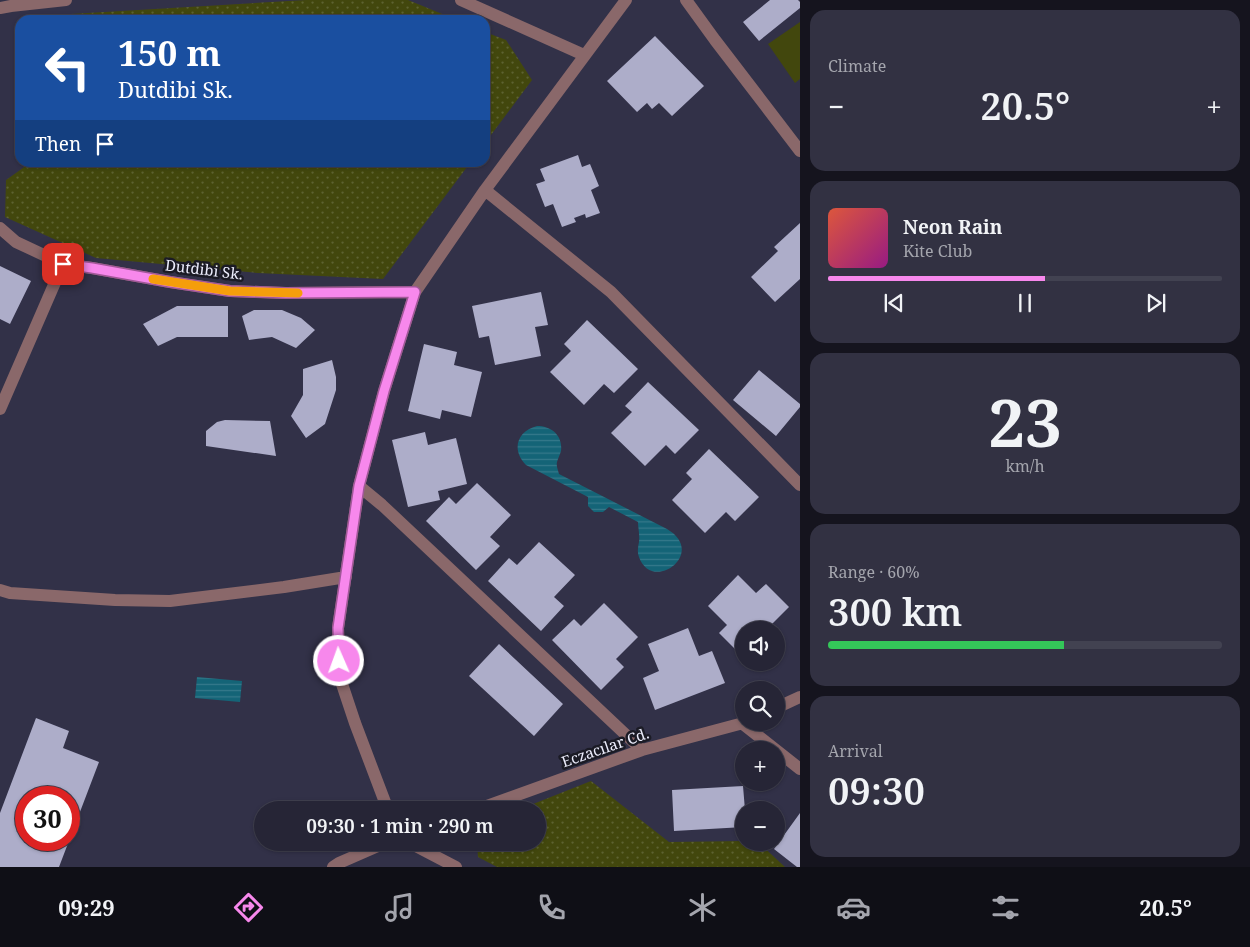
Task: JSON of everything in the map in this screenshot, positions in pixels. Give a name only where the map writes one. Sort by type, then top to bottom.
[{"type":"street","points":[[0,8],[66,0]]},
{"type":"street","points":[[461,0],[584,55]]},
{"type":"street","points":[[385,801],[340,678],[338,628],[359,486],[384,391],[415,292],[485,190],[626,0]]},
{"type":"street","points":[[686,0],[800,151]]},
{"type":"street","points":[[485,190],[612,292],[800,485]]},
{"type":"street","name":"Dutdibi Sk.","points":[[0,228],[16,242],[63,264],[170,282],[230,291],[286,293],[415,292]]},
{"type":"street","points":[[0,409],[63,264]]},
{"type":"street","points":[[359,486],[390,512],[642,750]]},
{"type":"street","points":[[0,590],[10,593],[115,600],[170,601],[284,587],[346,577]]},
{"type":"street","points":[[785,704],[800,697]]},
{"type":"street","name":"Eczacılar Cd.","points":[[501,801],[642,750],[735,726]]},
{"type":"street","points":[[754,731],[766,741]]},
{"type":"street","points":[[785,757],[800,769]]},
{"type":"street","points":[[333,867],[366,851]]},
{"type":"street","points":[[425,851],[456,867]]},
{"type":"green space","points":[[306,0],[408,0],[445,15],[54,15]]},
{"type":"green space","points":[[800,22],[800,79],[795,83],[768,44]]},
{"type":"green space","points":[[490,34],[506,40],[532,80],[490,136]]},
{"type":"green space","points":[[24,167],[467,167],[383,279],[258,273],[96,258],[5,217],[6,180]]},
{"type":"green space","points":[[591,781],[669,842],[735,841],[735,851],[768,851],[785,867],[497,867],[478,857],[478,851],[546,851],[546,801],[541,801]]},
{"type":"water","points":[[537,426],[542,426],[555,432],[560,440],[561,451],[557,464],[559,474],[667,529],[678,539],[682,549],[680,558],[673,566],[664,571],[655,572],[646,567],[638,553],[638,522],[609,507],[603,512],[594,512],[588,506],[588,497],[526,465],[521,459],[518,442],[525,432]]},
{"type":"water","points":[[197,677],[242,681],[240,702],[195,698]]},
{"type":"building","points":[[770,0],[798,0],[800,8],[759,41],[743,22]]},
{"type":"building","points":[[655,36],[704,86],[672,116],[659,103],[652,109],[647,103],[637,112],[607,81]]},
{"type":"building","points":[[578,155],[582,167],[590,164],[599,186],[591,190],[600,213],[586,218],[585,214],[574,218],[576,222],[562,227],[553,204],[545,207],[536,184],[545,181],[540,169]]},
{"type":"building","points":[[800,223],[800,279],[775,302],[751,277],[778,251],[774,247]]},
{"type":"building","points":[[0,266],[31,281],[10,324],[0,319]]},
{"type":"building","points":[[541,292],[548,325],[535,327],[541,356],[495,365],[489,336],[479,338],[472,306]]},
{"type":"building","points":[[177,306],[228,306],[228,337],[177,337],[158,346],[143,324]]},
{"type":"building","points":[[254,310],[282,310],[301,318],[315,330],[296,348],[272,337],[249,340],[242,316]]},
{"type":"building","points":[[587,320],[638,369],[614,393],[604,384],[584,405],[550,372],[571,351],[564,344]]},
{"type":"building","points":[[424,344],[457,352],[454,365],[482,372],[471,417],[442,410],[440,419],[408,411]]},
{"type":"building","points":[[332,360],[336,377],[336,390],[325,424],[306,438],[291,416],[303,395],[303,369]]},
{"type":"building","points":[[759,370],[800,404],[800,407],[776,436],[733,400]]},
{"type":"building","points":[[648,382],[699,430],[675,454],[666,445],[645,466],[611,433],[632,412],[625,406]]},
{"type":"building","points":[[225,420],[270,421],[276,456],[206,446],[206,431],[217,422]]},
{"type":"building","points":[[425,432],[428,445],[456,438],[467,484],[438,491],[440,500],[408,507],[392,440]]},
{"type":"building","points":[[709,449],[759,497],[735,521],[726,512],[705,533],[672,500],[692,479],[686,473]]},
{"type":"building","points":[[477,483],[511,515],[490,537],[500,546],[476,570],[426,521],[449,497],[456,504]]},
{"type":"building","points":[[539,542],[575,575],[554,597],[564,606],[541,631],[488,581],[509,558],[517,565]]},
{"type":"building","points":[[738,575],[756,593],[766,584],[789,607],[775,621],[735,621],[735,649],[719,633],[727,625],[708,606]]},
{"type":"building","points":[[604,603],[638,637],[616,659],[624,667],[601,690],[552,640],[574,619],[581,626]]},
{"type":"building","points":[[688,628],[699,656],[712,651],[725,683],[655,710],[643,678],[659,671],[648,644]]},
{"type":"building","points":[[499,644],[563,704],[534,736],[469,676]]},
{"type":"building","points":[[36,718],[69,731],[63,748],[99,762],[80,812],[80,786],[15,786],[15,851],[65,851],[59,867],[0,867],[0,813]]},
{"type":"building","points":[[735,786],[735,791],[743,791],[744,801],[735,801],[735,828],[674,831],[672,790]]},
{"type":"building","points":[[800,813],[800,867],[797,867],[777,851],[785,851],[785,834]]},
{"type":"slow traffic","points":[[153,279],[230,291],[298,293]]},
{"type":"route","points":[[63,264],[230,291],[286,293],[415,292],[384,391],[359,486],[338,628],[339,661]]}]
